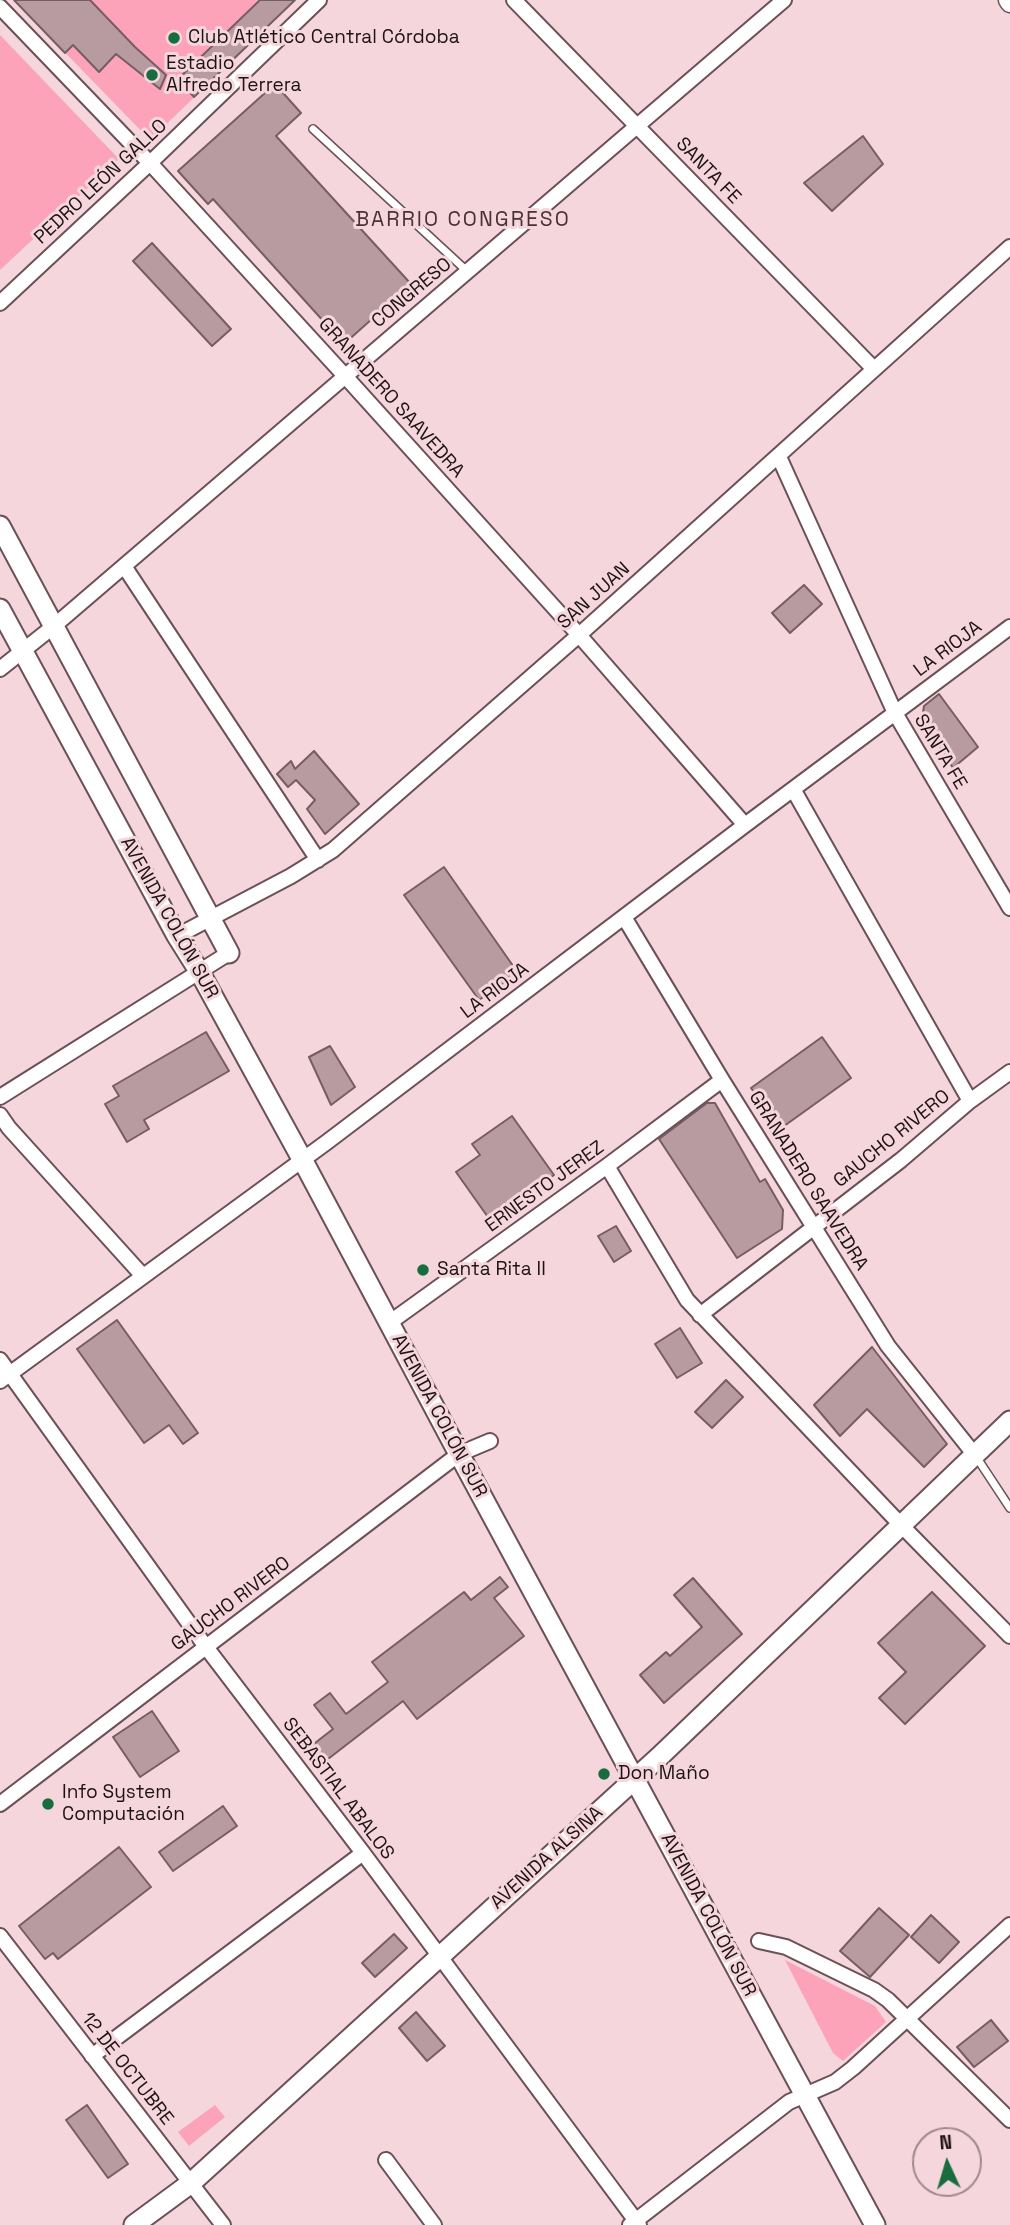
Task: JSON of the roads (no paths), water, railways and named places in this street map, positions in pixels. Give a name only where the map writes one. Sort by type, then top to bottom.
[{"type":"main road","name":"AVENIDA COLÓN SUR","points":[[0,526],[229,953]]},
{"type":"main road","name":"AVENIDA COLÓN SUR","points":[[0,609],[177,936],[302,1159],[875,2225]]},
{"type":"main road","name":"AVENIDA ALSINA","points":[[134,2225],[191,2183],[635,1778],[1010,1421]]},
{"type":"street","name":"PEDRO LEÓN GALLO","points":[[0,303],[320,0]]},
{"type":"street","name":"SANTA FE","points":[[514,0],[874,369]]},
{"type":"street","name":"CONGRESO","points":[[0,669],[54,626],[784,0]]},
{"type":"street","name":"GRANADERO SAAVEDRA","points":[[0,7],[150,163],[345,376],[579,635],[744,825]]},
{"type":"street","name":"SAN JUAN","points":[[177,936],[333,850],[779,457],[1010,247]]},
{"type":"street","name":"SANTA FE","points":[[779,457],[895,713],[1010,908]]},
{"type":"street","points":[[124,566],[318,860]]},
{"type":"street","name":"LA RIOJA","points":[[5,1377],[327,1142],[1010,627]]},
{"type":"street","points":[[793,789],[970,1101]]},
{"type":"street","name":"GRANADERO SAAVEDRA","points":[[624,916],[722,1080],[888,1346],[974,1454]]},
{"type":"street","points":[[0,1097],[229,953]]},
{"type":"street","name":"GAUCHO RIVERO","points":[[699,1314],[901,1160],[970,1101],[1010,1072]]},
{"type":"street","name":"ERNESTO JEREZ","points":[[389,1323],[722,1080]]},
{"type":"street","points":[[0,1115],[143,1276]]},
{"type":"street","points":[[607,1166],[676,1284],[699,1314],[1010,1636]]},
{"type":"street","name":"SEBASTIAL ABALOS","points":[[0,1360],[5,1377],[363,1853],[635,2223]]},
{"type":"street","name":"GAUCHO RIVERO","points":[[0,1804],[459,1454],[490,1441]]},
{"type":"street","points":[[92,2056],[363,1853]]},
{"type":"street","points":[[635,2223],[789,2102],[835,2082],[853,2068],[1010,1925]]},
{"type":"street","name":"12 DE OCTUBRE","points":[[0,1936],[5,1955],[92,2056],[223,2225]]},
{"type":"street","points":[[759,1941],[786,1947],[874,1990],[909,2019],[1010,2120]]},
{"type":"street","points":[[386,2160],[434,2225]]},
{"type":"lane","points":[[313,129],[468,272]]},
{"type":"lane","points":[[974,1454],[1010,1508]]},
{"type":"place","name":"Club Atlético Central Córdoba","points":[[174,38]]},
{"type":"place","name":"Estadio Alfredo Terrera","points":[[152,75]]},
{"type":"place","name":"Santa Rita II","points":[[423,1270]]},
{"type":"place","name":"Don Maño","points":[[604,1774]]},
{"type":"place","name":"Info System Computación","points":[[48,1804]]},
{"type":"district","name":"BARRIO CONGRESO","points":[[463,220]]}]
